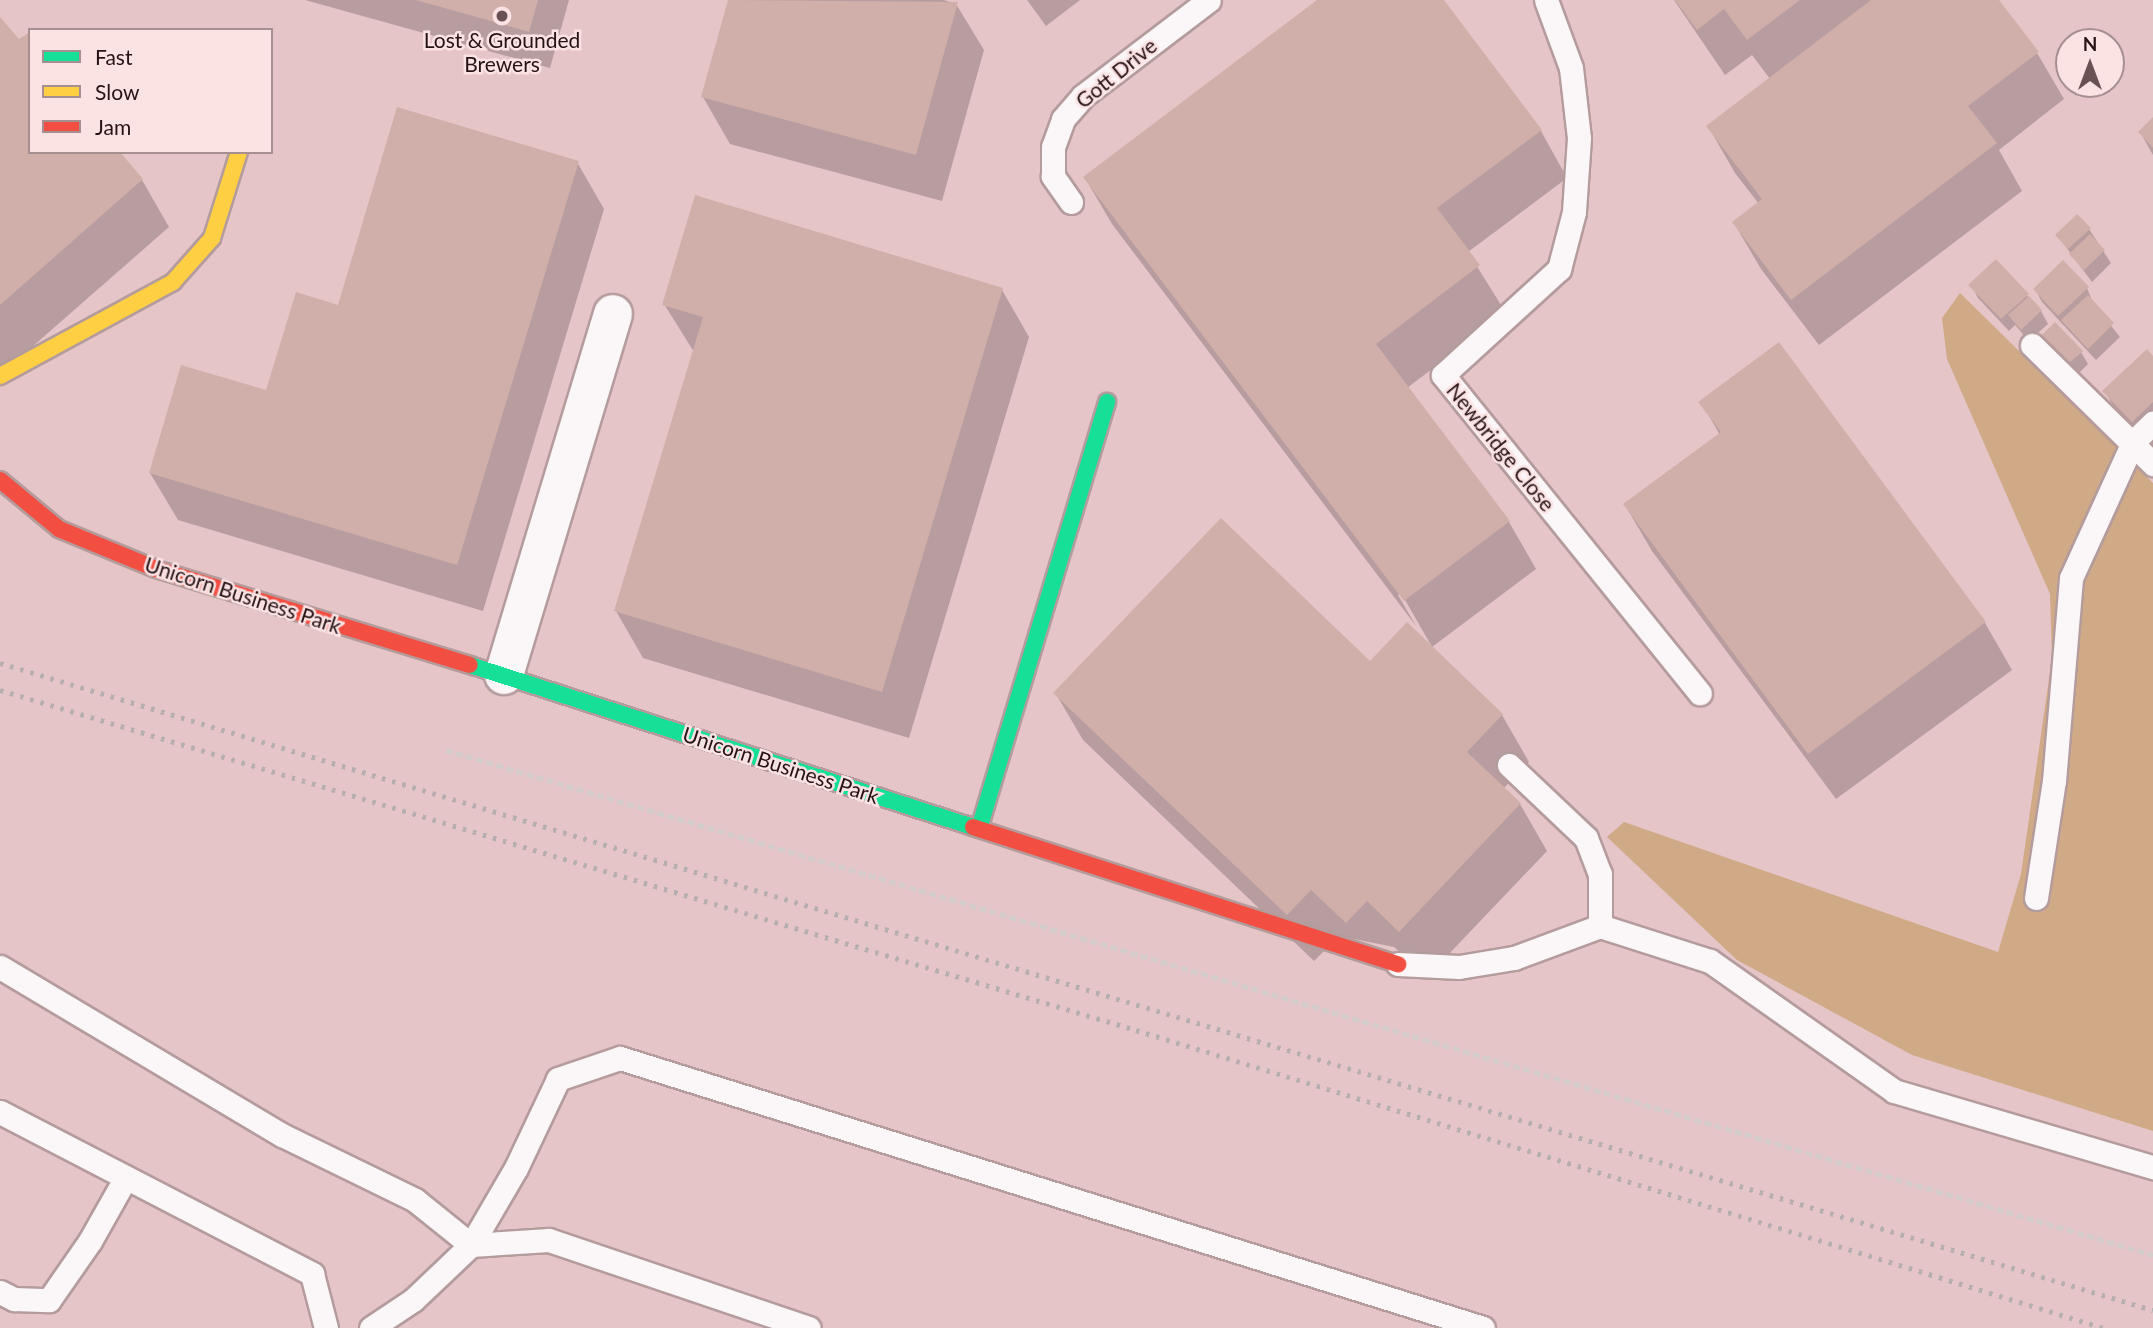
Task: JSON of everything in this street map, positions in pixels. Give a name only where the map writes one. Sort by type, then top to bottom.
[{"type":"street","points":[[0,376],[173,282],[212,239],[238,154]]},
{"type":"street","points":[[504,676],[613,314]]},
{"type":"street","points":[[979,829],[1107,401]]},
{"type":"street","name":"Unicorn Business Park","points":[[0,480],[59,529],[156,569],[504,676],[1398,964]]},
{"type":"lane","name":"Gott Drive","points":[[1071,202],[1053,176],[1053,147],[1063,119],[1083,96],[1209,0]]},
{"type":"lane","name":"Newbridge Close","points":[[1546,0],[1570,68],[1579,138],[1574,212],[1559,269],[1443,375],[1700,693]]},
{"type":"lane","points":[[2032,345],[2153,464]]},
{"type":"lane","points":[[2036,898],[2054,781],[2071,579],[2133,442],[2153,423]]},
{"type":"lane","points":[[1509,765],[1586,838],[1600,874],[1600,926]]},
{"type":"lane","points":[[1398,964],[1460,967],[1514,958],[1600,926],[1710,961],[1894,1091],[2153,1167]]},
{"type":"lane","points":[[0,967],[282,1135],[415,1200],[471,1245],[549,1240],[809,1328]]},
{"type":"lane","points":[[371,1328],[413,1300],[471,1245],[516,1168],[558,1079],[620,1058],[1483,1328]]},
{"type":"lane","points":[[0,1112],[312,1274],[326,1328]]},
{"type":"lane","points":[[0,1292],[14,1299],[49,1300],[90,1241],[126,1177]]},
{"type":"path","points":[[446,750],[2153,1255]]},
{"type":"shaded area","points":[[1960,293],[2153,483],[2153,1131],[1912,1055],[1737,960],[1607,837],[1624,822],[1998,952],[2021,874],[2052,658],[2050,594],[1947,359],[1942,318]]},
{"type":"building","name":"Lost & Grounded Brewers","points":[[416,0],[538,0],[529,32]]},
{"type":"building","points":[[728,0],[958,2],[916,155],[701,97]]},
{"type":"building","points":[[1317,0],[1444,0],[1542,130],[1437,208],[1480,265],[1376,344],[1510,521],[1404,601],[1083,177]]},
{"type":"building","points":[[1675,0],[1800,0],[1747,40],[1724,9],[1697,30]]},
{"type":"building","points":[[1871,0],[1999,0],[2039,52],[1968,106],[1997,143],[1791,300],[1732,222],[1762,199],[1706,126]]},
{"type":"building","points":[[0,17],[19,39],[28,33],[28,154],[122,154],[143,179],[0,305]]},
{"type":"building","points":[[397,107],[579,161],[457,565],[149,473],[181,365],[266,390],[296,292],[338,305]]},
{"type":"building","points":[[2153,117],[2153,148],[2138,132]]},
{"type":"building","points":[[695,195],[1003,288],[882,692],[614,611],[703,317],[662,305]]},
{"type":"building","points":[[2077,214],[2091,228],[2068,249],[2055,235]]},
{"type":"building","points":[[2090,234],[2105,250],[2084,270],[2069,254]]},
{"type":"building","points":[[1996,259],[2029,294],[2001,319],[1968,285]]},
{"type":"building","points":[[2063,260],[2089,287],[2058,316],[2033,289]]},
{"type":"building","points":[[2088,295],[2114,323],[2088,349],[2061,320]]},
{"type":"building","points":[[2029,296],[2042,310],[2021,330],[2008,315]]},
{"type":"building","points":[[2055,322],[2083,351],[2069,363],[2042,335]]},
{"type":"building","points":[[1779,342],[1986,622],[1808,754],[1623,504],[1721,432],[1698,402]]},
{"type":"building","points":[[2147,349],[2153,356],[2153,402],[2132,422],[2102,391]]},
{"type":"building","points":[[1221,518],[1370,661],[1407,622],[1503,714],[1467,752],[1521,803],[1399,932],[1367,901],[1346,923],[1311,890],[1287,915],[1053,693]]},
{"type":"railway","points":[[0,663],[2153,1310]]},
{"type":"railway","points":[[0,690],[1136,1030],[2104,1328]]},
{"type":"traffic: fast","points":[[979,829],[1107,402]]},
{"type":"traffic: fast","points":[[470,665],[973,827]]},
{"type":"traffic: slow","points":[[0,376],[173,282],[212,238],[238,154]]},
{"type":"traffic: jam","points":[[0,480],[59,529],[156,569],[470,665]]},
{"type":"traffic: jam","points":[[973,827],[1398,964]]},
{"type":"place","name":"Lost & Grounded Brewers","points":[[502,16]]}]
